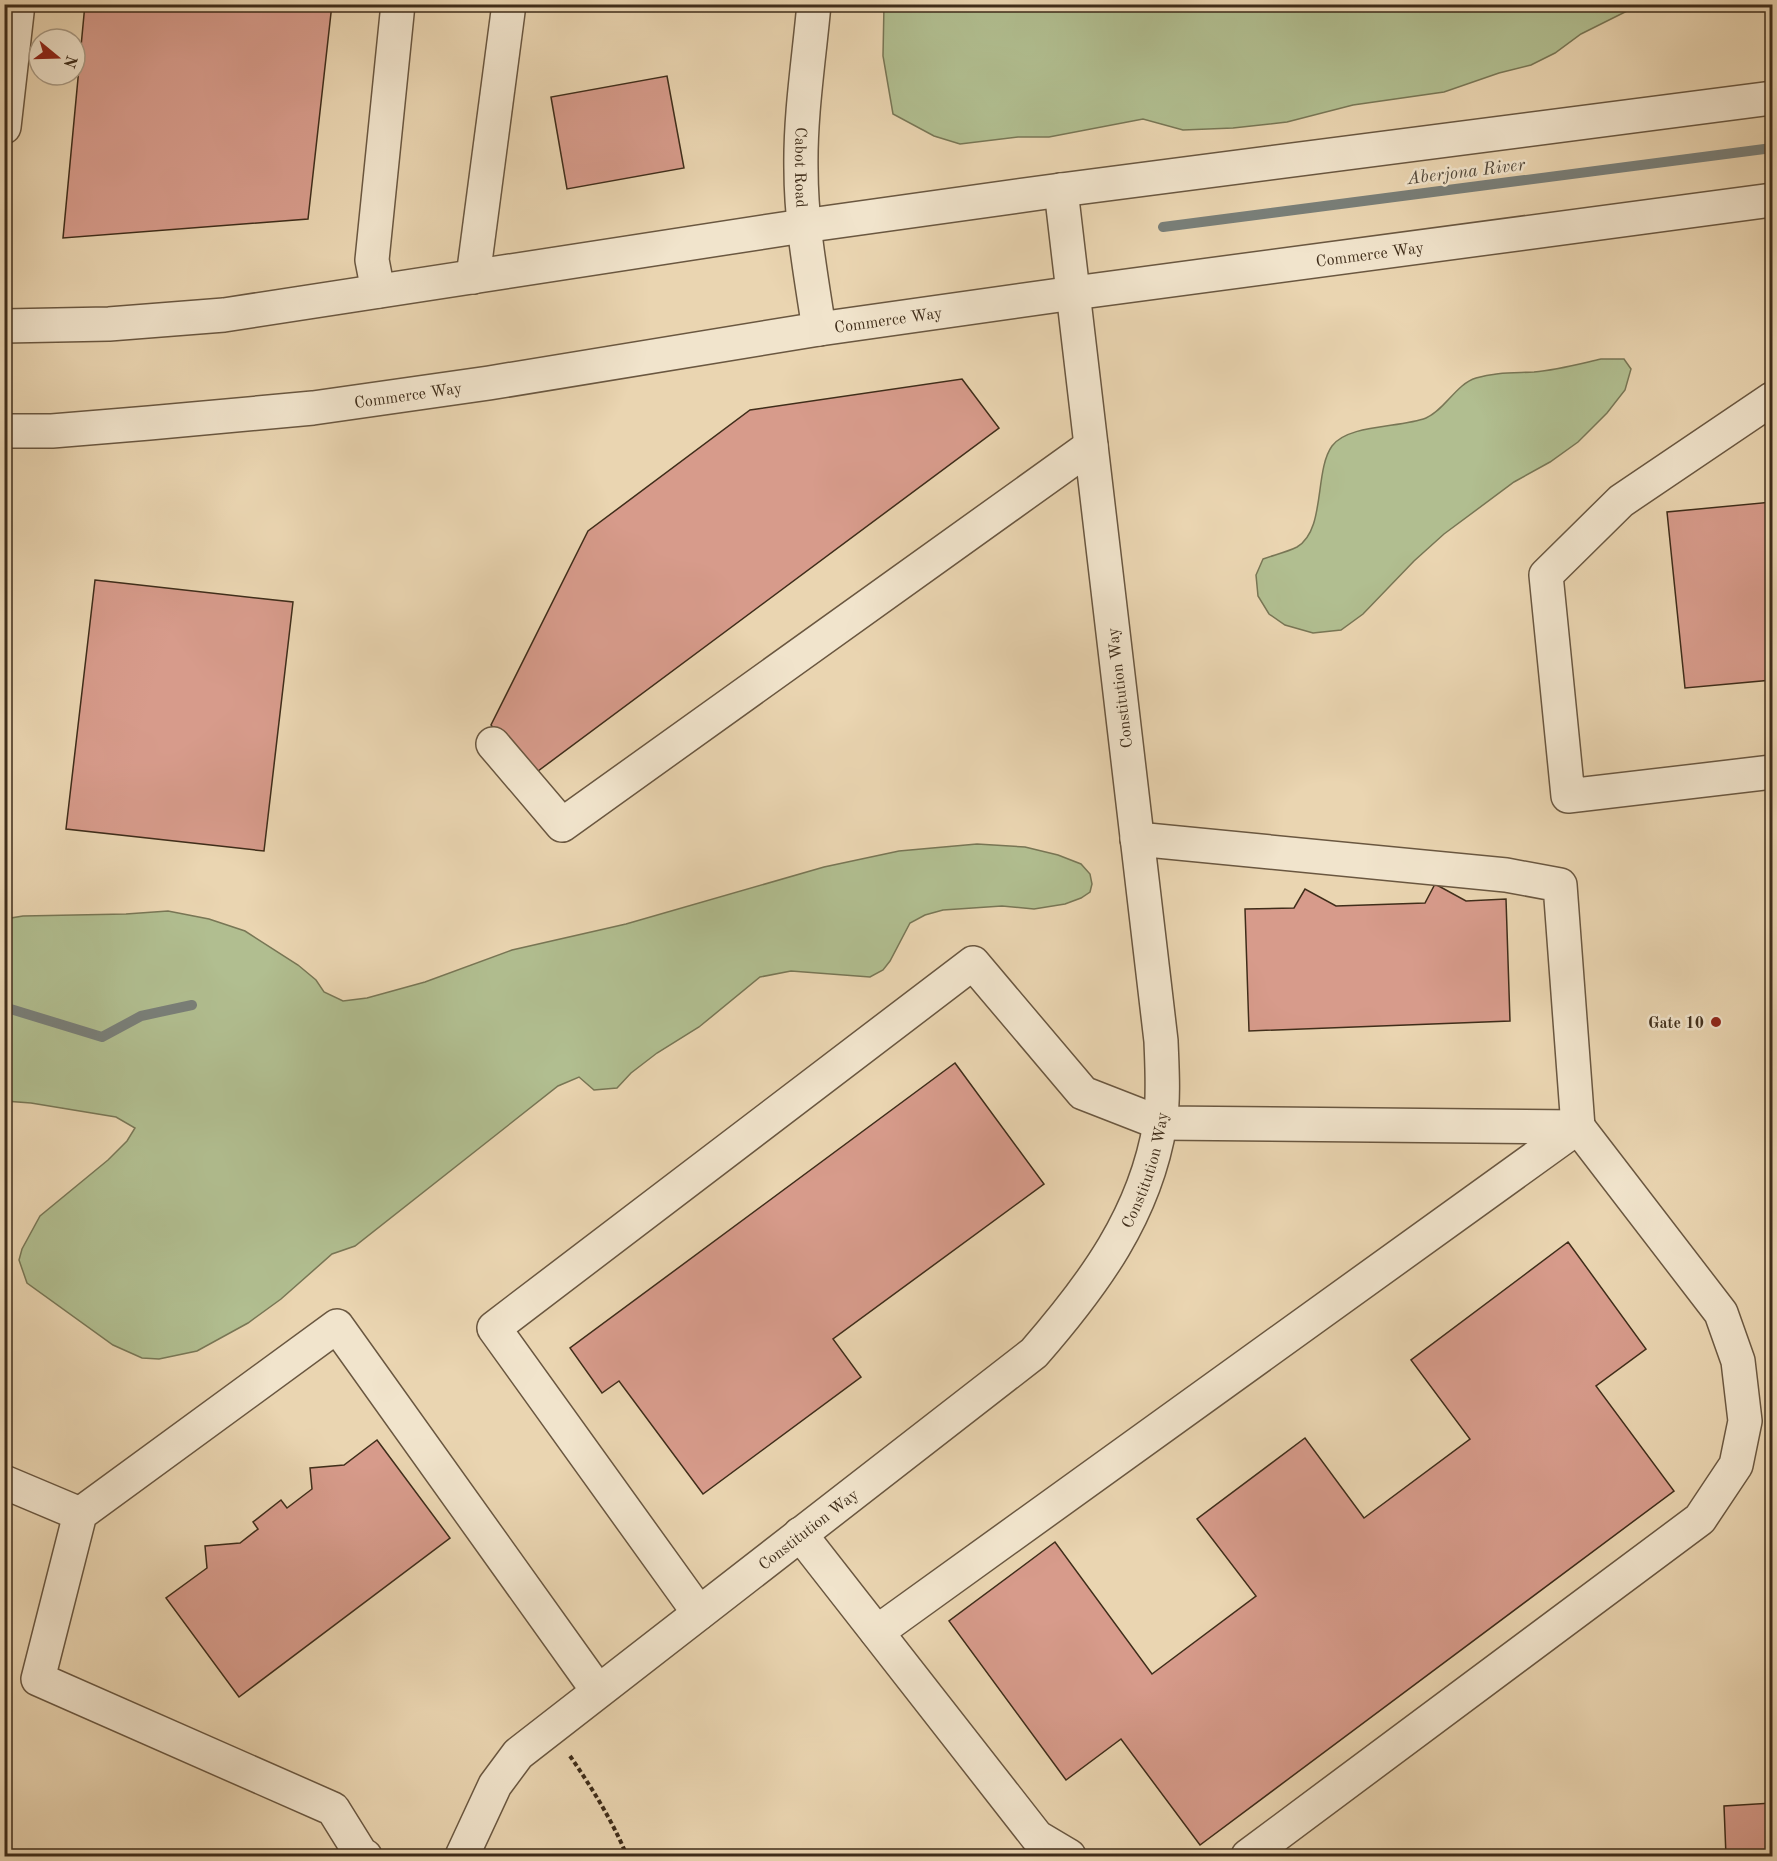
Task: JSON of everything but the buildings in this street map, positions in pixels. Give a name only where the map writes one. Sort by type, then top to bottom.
[{"type":"street","points":[[4,127],[18,4]]},
{"type":"street","points":[[378,291],[372,260],[398,4]]},
{"type":"street","points":[[473,277],[509,4]]},
{"type":"street","name":"Cabot Road","points":[[814,4],[801,151],[803,226],[819,329]]},
{"type":"street","points":[[4,326],[109,324],[224,315],[803,226],[1061,190],[1773,98]]},
{"type":"street","name":"Constitution Way","points":[[462,1857],[489,1796],[501,1774],[518,1754],[1034,1353],[1074,1308],[1110,1253],[1137,1205],[1148,1175],[1160,1123],[1161,1041],[1061,190]]},
{"type":"street","name":"Commerce Way","points":[[4,431],[149,423],[313,408],[489,383],[819,329],[1773,200]]},
{"type":"street","points":[[1773,399],[1621,501],[1546,575],[1568,796],[1773,772]]},
{"type":"street","points":[[493,744],[562,825],[1091,446]]},
{"type":"street","points":[[1137,839],[1506,876],[1560,885],[1578,1127],[1721,1313],[1738,1361],[1745,1421],[1736,1465],[1700,1519],[1248,1857]]},
{"type":"street","points":[[699,1613],[494,1329],[973,963],[1083,1093],[1160,1123],[1578,1127]]},
{"type":"street","points":[[877,1632],[1578,1127]]},
{"type":"street","points":[[365,1857],[333,1809],[38,1679],[80,1514],[337,1326],[598,1691]]},
{"type":"street","points":[[4,1482],[80,1514]]},
{"type":"street","points":[[800,1534],[1037,1838],[1069,1857]]},
{"type":"path","points":[[551,1728],[596,1794],[615,1827],[627,1857]]},
{"type":"green space","points":[[884,4],[1647,5],[1627,11],[1581,34],[1555,53],[1531,65],[1499,73],[1444,92],[1353,105],[1287,122],[1233,128],[1183,130],[1143,119],[1049,137],[1018,137],[960,144],[934,136],[893,114],[883,56]]},
{"type":"green space","points":[[1601,359],[1624,359],[1631,369],[1625,390],[1607,413],[1578,442],[1550,462],[1514,482],[1444,534],[1414,561],[1363,614],[1341,630],[1313,633],[1285,625],[1269,614],[1258,596],[1256,575],[1263,559],[1297,547],[1306,539],[1316,514],[1327,457],[1332,446],[1340,439],[1362,430],[1426,418],[1439,409],[1462,386],[1476,378],[1551,370]]},
{"type":"green space","points":[[977,844],[1025,847],[1058,855],[1081,864],[1090,874],[1092,884],[1090,892],[1065,904],[1034,909],[1002,906],[943,910],[925,915],[910,923],[890,961],[883,970],[870,977],[791,971],[760,977],[699,1027],[657,1053],[631,1073],[617,1088],[594,1090],[579,1077],[558,1086],[355,1246],[332,1254],[281,1299],[248,1323],[197,1351],[159,1359],[142,1358],[113,1345],[27,1283],[19,1260],[22,1249],[40,1216],[108,1160],[127,1141],[135,1128],[116,1117],[5,1101],[5,919],[23,916],[168,911],[209,919],[245,931],[298,965],[316,980],[324,992],[343,1001],[367,998],[425,982],[512,950],[626,924],[824,867],[899,851]]},
{"type":"waterway","name":"Aberjona River","points":[[1163,227],[1772,148]]},
{"type":"waterway","name":"Aberjona River","points":[[4,1007],[102,1037],[141,1016],[192,1005]]},
{"type":"place","name":"Gate 10","points":[[1716,1022]]}]
